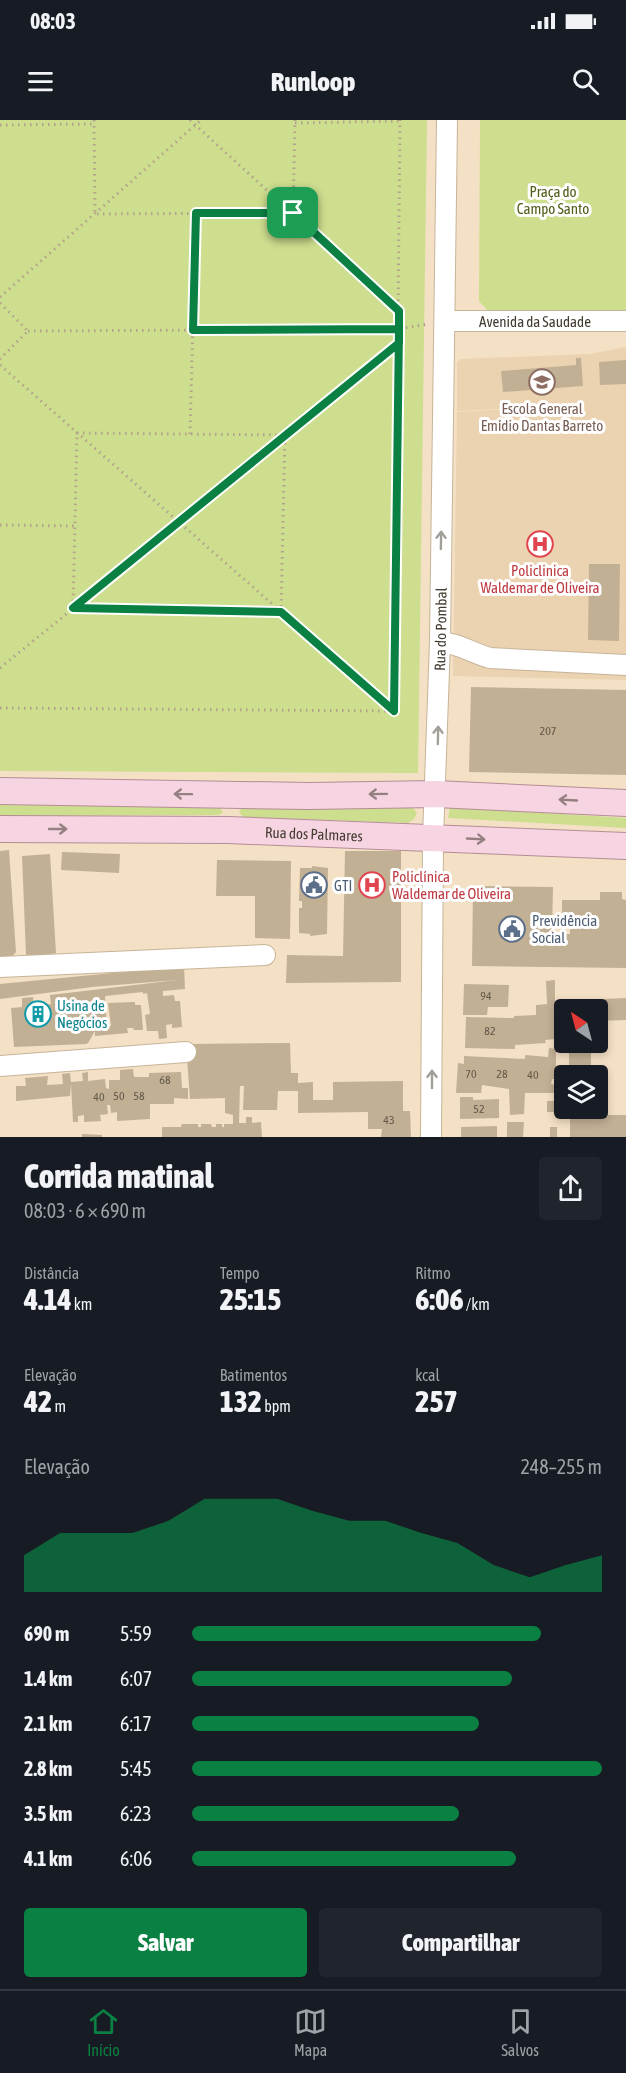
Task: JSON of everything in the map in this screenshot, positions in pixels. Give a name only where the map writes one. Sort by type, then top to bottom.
[{"type":"main road","points":[[0,791],[308,796],[436,794],[626,803]]},
{"type":"main road","points":[[228,830],[231,819],[244,809],[308,796]]},
{"type":"main road","name":"Rua dos Palmares","points":[[0,829],[228,830],[626,846]]},
{"type":"street","name":"Rua do Pombal","points":[[432,1137],[433,837],[440,642],[447,120]]},
{"type":"street","name":"Avenida da Saudade","points":[[445,321],[626,321]]},
{"type":"street","points":[[440,642],[459,645],[490,658],[626,665]]},
{"type":"street","points":[[0,967],[265,955]]},
{"type":"street","points":[[0,1066],[186,1052]]},
{"type":"path","points":[[190,120],[399,311]]},
{"type":"path","points":[[0,297],[201,120]]},
{"type":"path","points":[[293,213],[295,122],[400,121],[394,711]]},
{"type":"path","points":[[0,125],[94,122],[95,214]]},
{"type":"path","points":[[190,434],[196,213]]},
{"type":"path","points":[[95,214],[293,213]]},
{"type":"path","points":[[0,303],[28,331]]},
{"type":"path","points":[[0,359],[28,331],[399,329],[445,321]]},
{"type":"path","points":[[0,668],[399,343]]},
{"type":"path","points":[[0,364],[394,711]]},
{"type":"path","points":[[77,432],[285,435]]},
{"type":"path","points":[[73,608],[77,432]]},
{"type":"path","points":[[281,612],[285,435]]},
{"type":"path","points":[[0,525],[75,526]]},
{"type":"path","points":[[73,608],[281,612]]},
{"type":"path","points":[[0,708],[394,711]]},
{"type":"shaded area","name":"Policlinica Waldemar de Oliveira","points":[[626,347],[626,680],[453,676],[457,412],[536,407],[457,411],[457,362],[461,359],[590,354]]},
{"type":"green space","points":[[0,120],[427,120],[418,773],[0,771]]},
{"type":"green space","name":"Praça do Campo Santo","points":[[480,120],[626,120],[626,312],[489,312],[479,301]]},
{"type":"green space","points":[[0,805],[219,807],[223,812],[219,815],[0,816]]},
{"type":"green space","points":[[243,806],[412,807],[417,813],[408,823],[243,817],[239,812]]},
{"type":"green space","points":[[450,807],[626,818],[626,828],[448,818]]},
{"type":"building","points":[[576,358],[581,358],[583,386],[503,392],[501,371],[576,365]]},
{"type":"building","points":[[626,360],[626,384],[600,385],[599,362]]},
{"type":"building","points":[[589,564],[620,564],[619,641],[588,640]]},
{"type":"building","points":[[471,687],[626,690],[626,775],[469,772]]},
{"type":"building","points":[[9,850],[16,952],[11,958],[0,959],[0,851]]},
{"type":"building","name":"Policlínica Waldemar de Oliveira","points":[[345,851],[401,851],[401,982],[286,983],[287,955],[343,956]]},
{"type":"building","points":[[62,852],[120,854],[119,873],[61,870]]},
{"type":"building","points":[[50,854],[56,953],[33,958],[26,955],[22,856]]},
{"type":"building","points":[[217,860],[291,861],[290,939],[255,938],[255,896],[216,896]]},
{"type":"building","name":"GTI","points":[[312,866],[328,868],[327,934],[310,936],[310,934],[299,933],[299,908],[302,908],[302,901],[299,901],[300,868],[312,868]]},
{"type":"building","name":"Previdência Social","points":[[477,886],[553,887],[552,934],[570,934],[570,924],[562,923],[562,900],[600,900],[600,892],[622,892],[622,899],[626,900],[626,968],[472,966],[473,889]]},
{"type":"building","points":[[184,966],[185,989],[163,991],[163,996],[174,995],[175,1001],[180,1001],[182,1027],[172,1028],[172,1024],[166,1025],[167,1038],[159,1039],[158,1031],[147,1031],[145,1015],[150,1014],[147,993],[143,994],[143,992],[105,996],[107,1026],[111,1026],[108,1003],[135,1002],[135,1005],[141,1005],[143,1030],[127,1028],[128,1033],[95,1036],[95,1031],[86,1044],[14,1047],[11,1008],[22,1007],[22,998],[33,997],[34,1006],[51,1004],[50,995],[177,980],[92,987],[0,999],[0,984]]},
{"type":"building","points":[[555,980],[554,1039],[545,1040],[546,1043],[515,1045],[515,1049],[465,1048],[466,1017],[514,1018],[514,1016],[536,1015],[536,1005],[547,1004],[546,981]]},
{"type":"building","points":[[464,984],[509,985],[508,1007],[488,1007],[487,1015],[463,1015]]},
{"type":"building","points":[[626,998],[626,1020],[608,1021],[608,999],[602,999]]},
{"type":"building","points":[[290,1043],[291,1073],[298,1073],[298,1083],[313,1082],[313,1100],[333,1100],[333,1082],[403,1081],[403,1111],[410,1111],[411,1137],[381,1137],[382,1129],[368,1129],[368,1112],[298,1113],[298,1091],[278,1091],[277,1110],[243,1110],[244,1086],[240,1086],[239,1123],[246,1123],[246,1117],[252,1117],[252,1123],[261,1122],[262,1137],[162,1137],[162,1127],[198,1124],[198,1127],[201,1127],[201,1124],[211,1124],[212,1127],[216,1127],[216,1124],[222,1124],[224,1127],[224,1124],[233,1124],[233,1115],[225,1113],[225,1098],[190,1099],[186,1044]]},
{"type":"building","points":[[549,1048],[554,1049],[556,1065],[554,1065],[554,1079],[551,1084],[554,1085],[554,1093],[525,1093],[524,1114],[510,1115],[509,1089],[482,1085],[481,1093],[456,1093],[458,1063],[464,1064],[464,1056],[525,1059],[525,1055],[548,1057]]},
{"type":"building","points":[[569,1053],[591,1053],[591,1065],[569,1065]]},
{"type":"building","points":[[133,1069],[134,1077],[149,1077],[149,1073],[181,1072],[182,1088],[188,1088],[188,1099],[174,1098],[174,1104],[150,1104],[150,1119],[117,1121],[117,1112],[111,1113],[110,1105],[107,1105],[108,1114],[100,1115],[101,1121],[84,1122],[84,1115],[78,1116],[78,1122],[73,1122],[71,1084],[70,1096],[16,1101],[16,1086],[26,1086],[25,1078],[48,1076],[47,1085],[63,1084],[62,1074],[70,1073],[71,1082],[83,1081],[82,1073],[88,1072],[88,1081],[105,1079],[106,1088],[109,1089],[109,1080],[120,1080],[120,1070]]},
{"type":"building","points":[[460,1097],[473,1097],[473,1100],[499,1099],[499,1118],[460,1119]]},
{"type":"building","points":[[547,1101],[554,1101],[554,1112],[547,1112]]},
{"type":"building","points":[[608,1115],[626,1115],[626,1137],[570,1137],[570,1119],[608,1119]]},
{"type":"building","points":[[507,1122],[524,1122],[523,1137],[507,1137]]},
{"type":"building","points":[[497,1126],[497,1137],[461,1137],[461,1127]]},
{"type":"building","points":[[550,1127],[557,1127],[557,1137],[550,1137]]},
{"type":"building","points":[[82,1134],[102,1135],[102,1137],[82,1137]]},
{"type":"place","name":"Escola General Emídio Dantas Barreto","points":[[542,382]]},
{"type":"place","name":"Policlinica Waldemar de Oliveira","points":[[540,544]]},
{"type":"place","name":"GTI","points":[[314,885]]},
{"type":"place","name":"Policlínica Waldemar de Oliveira","points":[[372,885]]},
{"type":"place","name":"Previdência Social","points":[[512,929]]},
{"type":"place","name":"Usina de Negócios","points":[[38,1014]]},
{"type":"route","points":[[293,213],[196,213],[193,330],[399,329],[394,711],[281,612],[73,608],[179,522],[399,343],[399,329],[399,311],[293,213]]}]
